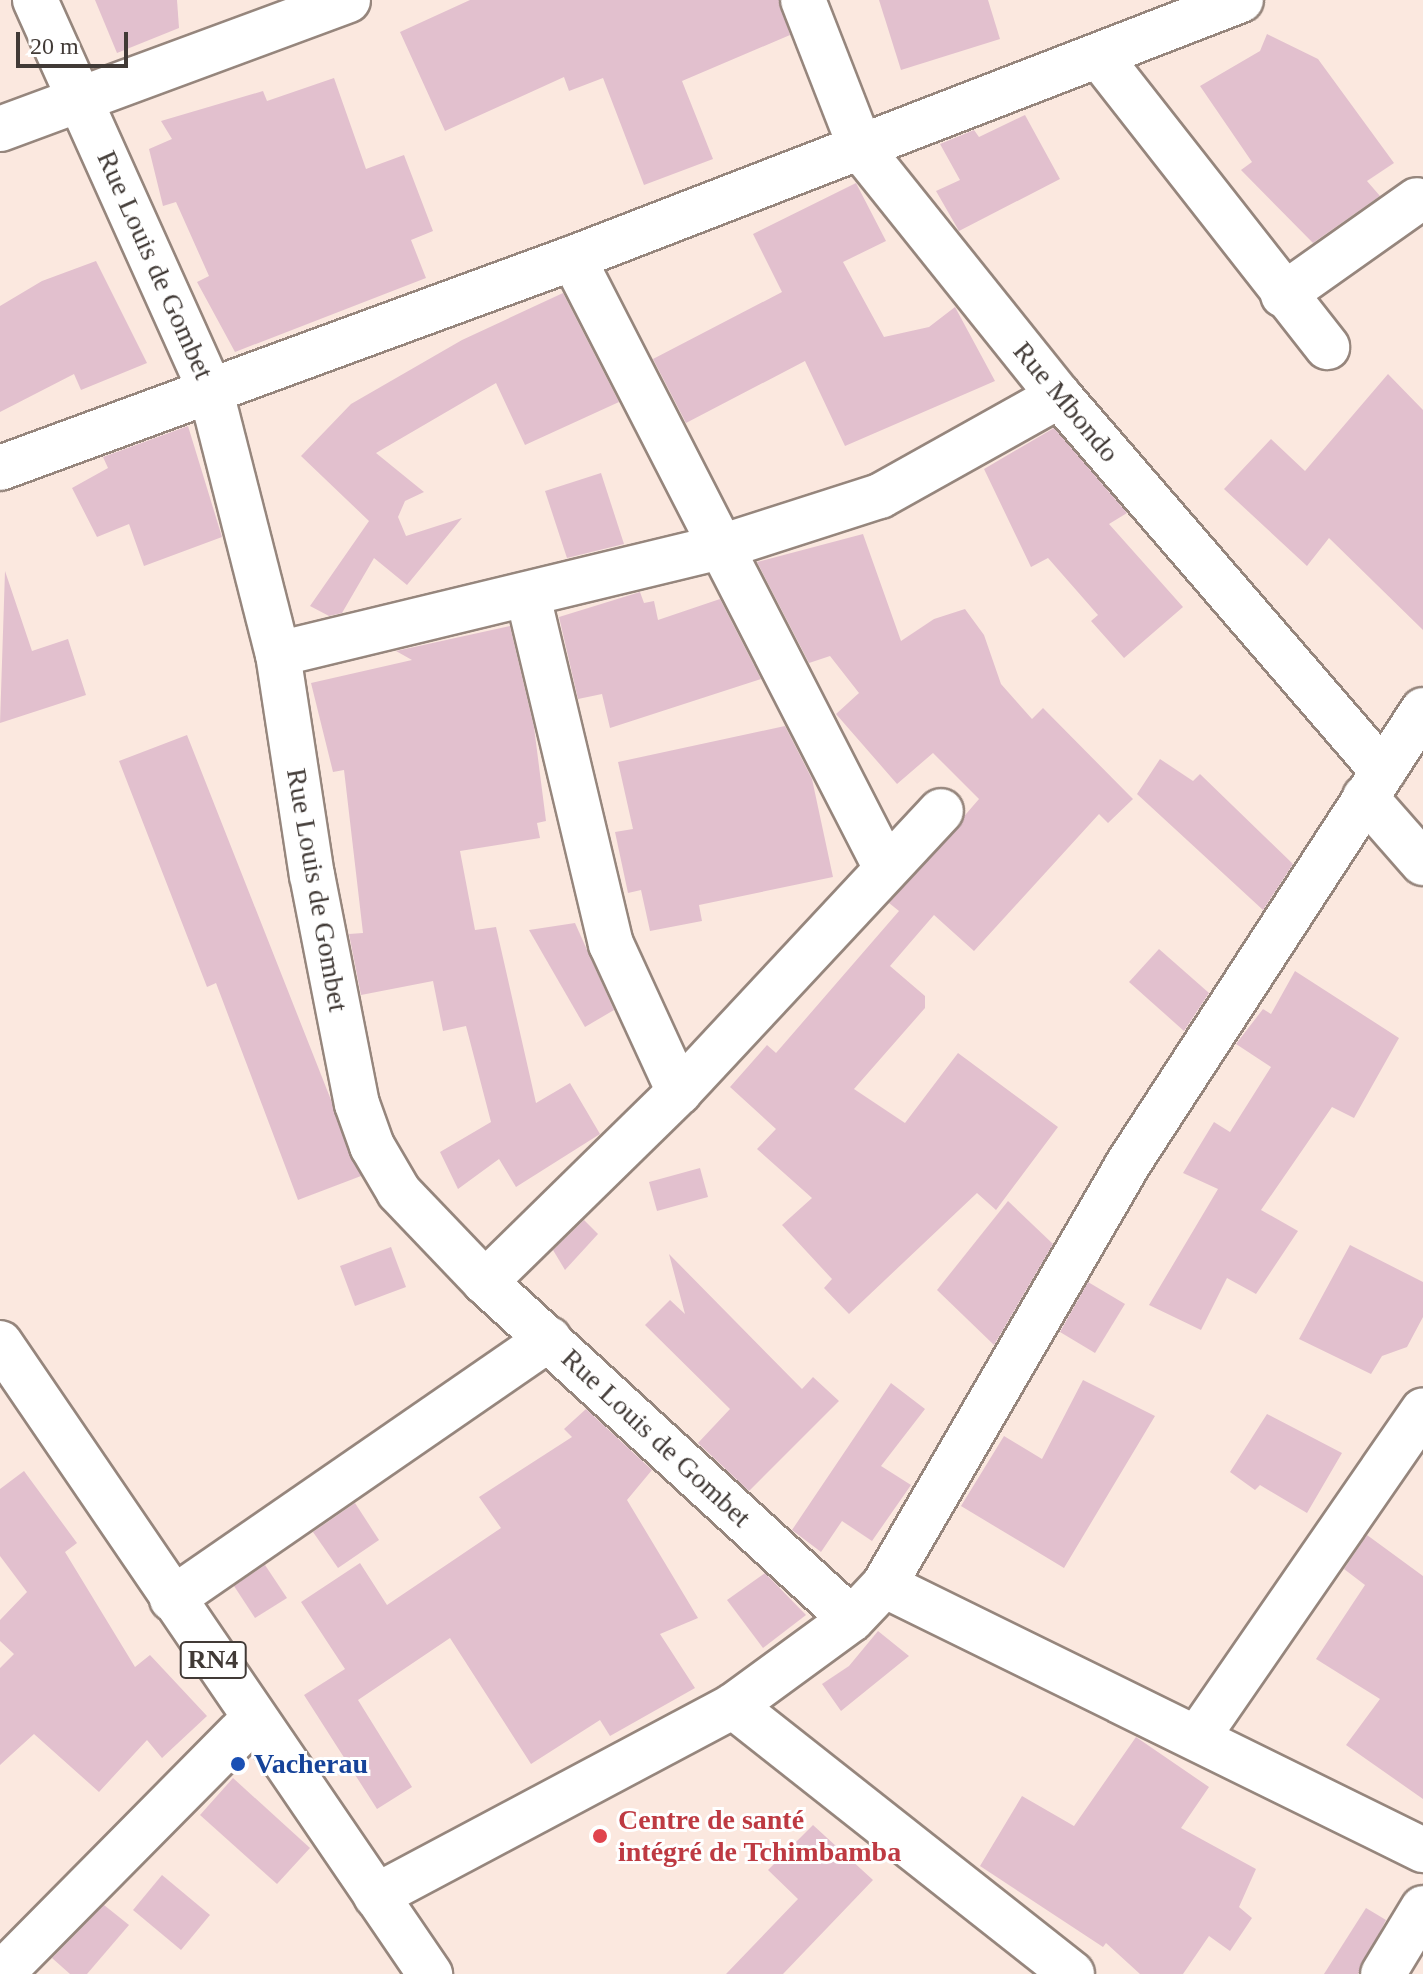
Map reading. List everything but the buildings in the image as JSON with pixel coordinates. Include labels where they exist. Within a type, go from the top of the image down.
[{"type":"main road","name":"Rue Louis de Gombet","points":[[35,0],[211,392],[278,654],[312,875],[357,1104],[399,1192],[485,1282],[852,1619]]},
{"type":"main road","points":[[0,129],[348,0]]},
{"type":"main road","name":"Rue Mbondo","points":[[803,0],[861,149],[1374,784],[1423,863]]},
{"type":"main road","points":[[0,468],[573,258],[1241,0]]},
{"type":"main road","points":[[1099,56],[1283,295],[1327,347]]},
{"type":"main road","points":[[1283,295],[1417,200]]},
{"type":"main road","points":[[573,258],[724,546],[886,868]]},
{"type":"main road","points":[[278,654],[528,596],[724,546],[880,496],[1059,396]]},
{"type":"main road","points":[[528,596],[611,944],[679,1092]]},
{"type":"main road","points":[[376,1896],[733,1706],[852,1619],[884,1585],[1118,1180],[1423,710]]},
{"type":"main road","points":[[485,1282],[679,1092],[941,811]]},
{"type":"main road","points":[[172,1599],[549,1339]]},
{"type":"main road","name":"RN4","points":[[0,1343],[253,1719],[430,1974]]},
{"type":"main road","points":[[1197,1738],[1423,1410]]},
{"type":"main road","points":[[884,1585],[1423,1850]]},
{"type":"main road","points":[[733,1706],[1072,1974]]},
{"type":"main road","points":[[1,1974],[253,1719]]},
{"type":"main road","points":[[1383,1974],[1423,1908]]},
{"type":"place","name":"Vacherau","points":[[238,1764]]},
{"type":"place","name":"Centre de santé intégré de Tchimbamba","points":[[600,1836]]}]
